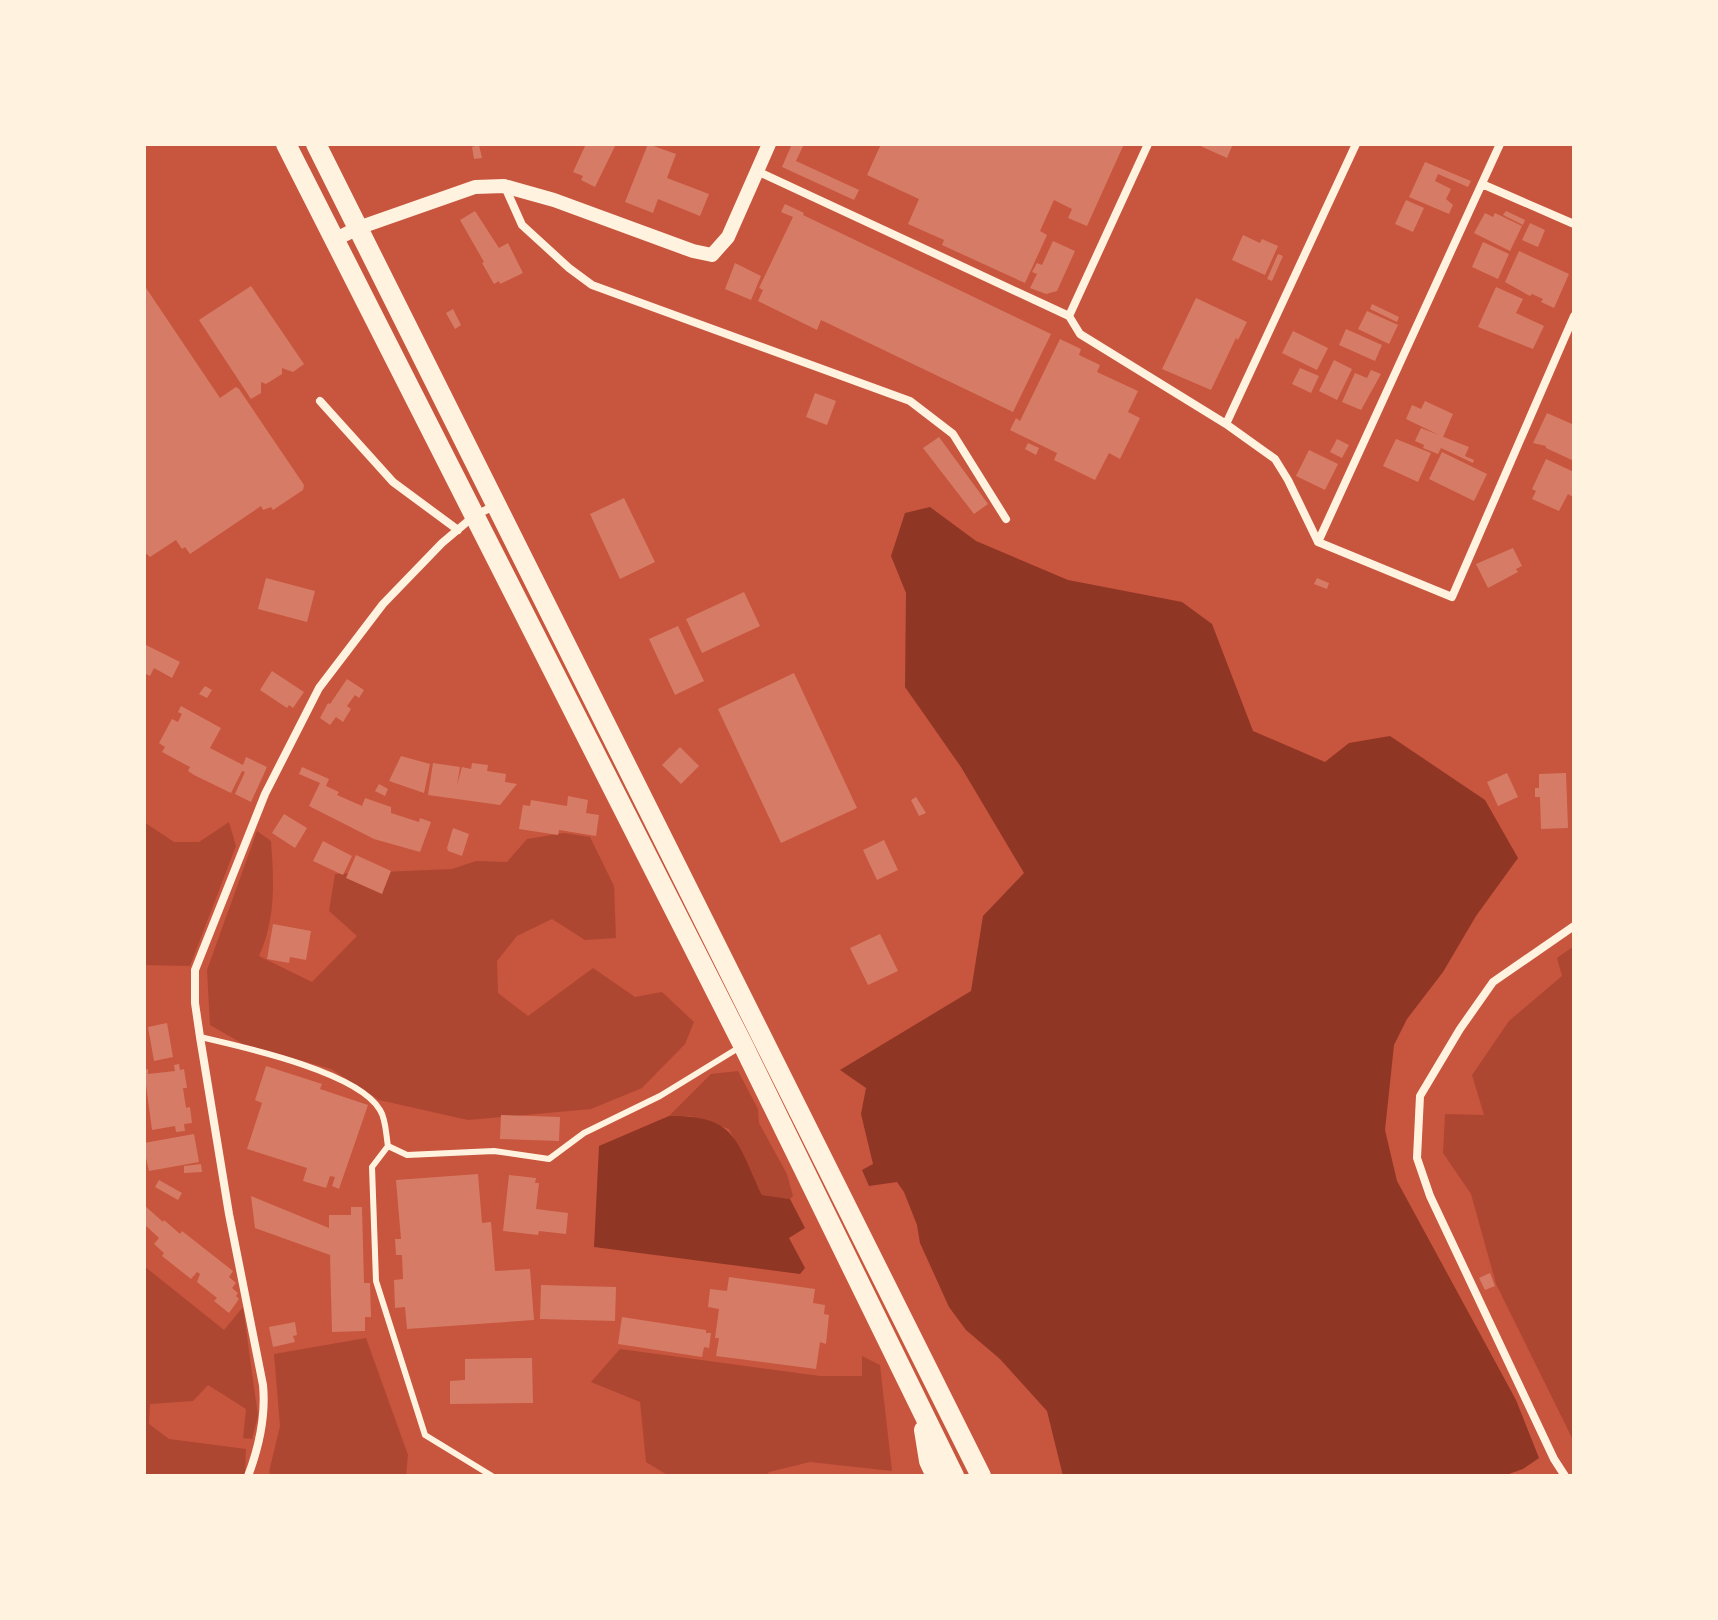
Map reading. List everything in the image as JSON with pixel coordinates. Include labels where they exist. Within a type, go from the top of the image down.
[{"type":"highway","points":[[286,144],[743,1045],[954,1476]]},
{"type":"highway","points":[[316,144],[981,1476]]},
{"type":"highway","points":[[921,1410],[929,1461],[936,1476]]},
{"type":"street","points":[[334,240],[358,228],[475,187],[504,186],[554,200],[693,251],[712,255],[728,237],[769,144]]},
{"type":"street","points":[[1069,316],[1148,144]]},
{"type":"street","points":[[1226,424],[1356,144]]},
{"type":"street","points":[[1318,542],[1500,144]]},
{"type":"street","points":[[757,171],[1069,316],[1080,334],[1226,424],[1275,459],[1318,542],[1452,597],[1574,316]]},
{"type":"street","points":[[1482,184],[1574,224]]},
{"type":"street","points":[[504,186],[522,225],[592,285],[910,401],[953,434],[1006,519]]},
{"type":"street","points":[[320,401],[393,482],[458,530]]},
{"type":"street","points":[[248,1476],[261,1432],[265,1402],[229,1214],[200,1037],[195,1003],[195,970],[272,780],[319,688],[383,604],[458,530],[474,516],[497,504]]},
{"type":"street","points":[[1565,1476],[1554,1459],[1430,1196],[1417,1158],[1420,1096],[1460,1029],[1493,982],[1574,926]]},
{"type":"lane","points":[[200,1037],[327,1072],[371,1100],[381,1111],[388,1146],[372,1167],[376,1281],[425,1435],[492,1476]]},
{"type":"lane","points":[[388,1146],[407,1155],[494,1151],[549,1159],[584,1133],[660,1096],[743,1045]]},
{"type":"shaded area","points":[[930,507],[976,541],[1068,580],[1182,602],[1212,624],[1253,731],[1325,762],[1349,743],[1390,736],[1485,800],[1518,858],[1476,916],[1443,972],[1407,1019],[1394,1045],[1385,1130],[1397,1181],[1516,1400],[1539,1458],[1523,1469],[1503,1476],[1063,1476],[1047,1411],[1000,1359],[966,1330],[949,1307],[920,1243],[917,1225],[904,1192],[897,1182],[869,1186],[862,1170],[873,1164],[861,1114],[866,1088],[840,1070],[971,991],[983,916],[1024,873],[961,767],[905,687],[906,593],[891,556],[905,513]]},
{"type":"shaded area","points":[[144,822],[174,842],[199,842],[229,822],[236,846],[190,966],[144,965]]},
{"type":"shaded area","points":[[257,831],[271,841],[273,870],[271,914],[259,956],[312,982],[357,936],[329,911],[335,874],[452,869],[476,861],[507,862],[527,839],[564,833],[590,837],[614,886],[616,938],[585,940],[552,919],[517,936],[497,961],[498,993],[528,1016],[593,968],[635,997],[662,992],[694,1022],[685,1044],[642,1088],[591,1109],[468,1120],[379,1100],[331,1069],[243,1044],[210,1025],[207,970]]},
{"type":"shaded area","points":[[1574,946],[1574,1442],[1496,1284],[1471,1194],[1443,1153],[1445,1114],[1484,1115],[1472,1075],[1509,1021],[1562,976],[1557,958]]},
{"type":"shaded area","points":[[738,1071],[758,1109],[759,1123],[787,1174],[793,1196],[790,1199],[762,1195],[729,1129],[690,1116],[669,1116],[711,1074]]},
{"type":"shaded area","points":[[669,1116],[709,1120],[721,1126],[739,1146],[762,1195],[790,1199],[805,1228],[789,1238],[805,1268],[800,1274],[594,1247],[599,1146]]},
{"type":"shaded area","points":[[144,1266],[224,1330],[243,1307],[258,1416],[252,1439],[243,1438],[246,1409],[208,1385],[193,1401],[150,1404],[149,1424],[169,1439],[246,1449],[245,1476],[144,1476]]},
{"type":"shaded area","points":[[366,1338],[408,1455],[406,1476],[271,1476],[269,1472],[280,1426],[274,1354]]},
{"type":"shaded area","points":[[620,1349],[820,1376],[862,1376],[862,1356],[880,1365],[892,1471],[810,1462],[769,1472],[766,1476],[669,1476],[646,1462],[640,1402],[591,1382]]},
{"type":"building","points":[[586,144],[616,144],[595,187],[573,172]]},
{"type":"building","points":[[648,144],[676,154],[667,178],[709,194],[700,216],[658,199],[653,213],[625,202]]},
{"type":"building","points":[[792,144],[804,144],[796,161],[859,190],[854,200],[782,167]]},
{"type":"building","points":[[881,144],[1124,144],[1087,226],[1068,218],[1072,209],[1054,200],[1040,231],[1047,235],[1025,283],[942,245],[944,240],[908,224],[919,199],[867,175]]},
{"type":"building","points":[[1196,144],[1233,144],[1227,158]]},
{"type":"building","points":[[479,145],[482,158],[474,159],[472,147]]},
{"type":"building","points":[[1425,162],[1471,181],[1468,187],[1438,174],[1435,181],[1451,189],[1446,199],[1453,205],[1449,214],[1409,197]]},
{"type":"building","points":[[1406,200],[1424,208],[1413,232],[1395,224]]},
{"type":"building","points":[[785,204],[1051,334],[1013,412],[821,320],[817,330],[758,301],[763,290],[759,288],[793,217],[781,212]]},
{"type":"building","points":[[475,211],[499,248],[508,243],[523,273],[494,284],[460,220]]},
{"type":"building","points":[[1506,211],[1525,220],[1523,225],[1503,215]]},
{"type":"building","points":[[1485,213],[1493,217],[1495,213],[1522,226],[1510,251],[1474,233]]},
{"type":"building","points":[[1530,223],[1545,230],[1538,247],[1522,240]]},
{"type":"building","points":[[1243,235],[1260,243],[1262,239],[1278,246],[1265,275],[1232,260]]},
{"type":"building","points":[[1053,241],[1075,251],[1057,291],[1046,294],[1030,288],[1037,274],[1032,272],[1037,263],[1042,265]]},
{"type":"building","points":[[1483,242],[1509,254],[1498,279],[1472,267]]},
{"type":"building","points":[[1519,251],[1569,274],[1554,308],[1541,302],[1543,299],[1530,296],[1505,282]]},
{"type":"building","points":[[1278,254],[1283,256],[1272,281],[1267,279]]},
{"type":"building","points":[[735,263],[761,276],[751,300],[725,289]]},
{"type":"building","points":[[144,285],[220,398],[236,387],[239,389],[304,485],[303,490],[273,510],[271,507],[263,510],[261,506],[190,554],[176,540],[150,557],[144,552]]},
{"type":"building","points":[[251,286],[304,364],[293,372],[282,368],[282,374],[266,384],[261,382],[261,393],[251,399],[199,320]]},
{"type":"building","points":[[1496,287],[1523,299],[1516,313],[1544,326],[1533,349],[1478,327]]},
{"type":"building","points":[[1196,298],[1247,322],[1211,390],[1162,369]]},
{"type":"building","points":[[1372,304],[1399,317],[1397,322],[1370,309]]},
{"type":"building","points":[[453,309],[461,325],[455,329],[446,313]]},
{"type":"building","points":[[1367,311],[1398,325],[1389,344],[1358,329]]},
{"type":"building","points":[[1346,329],[1382,345],[1375,361],[1339,345]]},
{"type":"building","points":[[1293,331],[1328,348],[1317,370],[1282,353]]},
{"type":"building","points":[[1060,339],[1081,349],[1079,355],[1100,365],[1097,372],[1138,391],[1128,412],[1140,418],[1120,459],[1109,453],[1095,480],[1054,460],[1057,453],[1010,430],[1016,418],[1020,421]]},
{"type":"building","points":[[1334,360],[1352,369],[1337,400],[1319,391]]},
{"type":"building","points":[[1300,368],[1319,376],[1311,393],[1292,384]]},
{"type":"building","points":[[1371,370],[1381,374],[1361,410],[1342,402],[1355,373],[1367,378]]},
{"type":"building","points":[[815,393],[836,401],[827,425],[806,417]]},
{"type":"building","points":[[1425,401],[1453,414],[1443,437],[1406,419],[1412,405],[1421,409]]},
{"type":"building","points":[[1547,413],[1572,424],[1574,461],[1546,446],[1533,443]]},
{"type":"building","points":[[1421,428],[1469,447],[1465,456],[1474,460],[1473,463],[1441,448],[1438,454],[1423,448],[1424,445],[1415,441]]},
{"type":"building","points":[[939,437],[988,504],[974,514],[923,448]]},
{"type":"building","points":[[1337,439],[1349,445],[1342,458],[1330,452]]},
{"type":"building","points":[[1396,439],[1431,453],[1418,482],[1383,466]]},
{"type":"building","points":[[1028,443],[1039,448],[1036,455],[1025,449]]},
{"type":"building","points":[[1309,450],[1338,464],[1325,490],[1296,476]]},
{"type":"building","points":[[1442,452],[1487,474],[1474,501],[1429,479]]},
{"type":"building","points":[[1546,459],[1574,472],[1573,497],[1568,494],[1559,511],[1532,499],[1536,491],[1532,489]]},
{"type":"building","points":[[624,498],[655,562],[620,579],[590,514]]},
{"type":"building","points":[[1513,548],[1522,566],[1516,569],[1518,572],[1488,588],[1476,564]]},
{"type":"building","points":[[266,578],[315,591],[307,622],[258,609]]},
{"type":"building","points":[[1317,578],[1329,583],[1327,589],[1314,584]]},
{"type":"building","points":[[744,592],[760,626],[702,653],[686,619]]},
{"type":"building","points":[[678,626],[704,681],[675,695],[649,639]]},
{"type":"building","points":[[144,644],[180,662],[172,678],[154,668],[150,676],[144,673]]},
{"type":"building","points":[[272,671],[304,692],[293,708],[289,705],[287,708],[260,690]]},
{"type":"building","points":[[794,673],[857,808],[781,843],[718,709]]},
{"type":"building","points":[[347,679],[364,690],[359,698],[355,695],[347,706],[351,709],[343,722],[336,717],[330,725],[320,718]]},
{"type":"building","points":[[205,686],[212,690],[207,698],[199,694]]},
{"type":"building","points":[[181,706],[221,728],[210,748],[243,765],[246,757],[267,767],[251,802],[235,794],[245,772],[242,771],[231,793],[194,775],[188,771],[190,767],[162,752],[165,747],[159,743],[172,719],[178,722],[182,714],[178,712]]},
{"type":"building","points":[[680,747],[699,766],[681,784],[662,765]]},
{"type":"building","points":[[401,756],[430,764],[424,793],[389,781]]},
{"type":"building","points":[[433,763],[460,767],[457,785],[462,767],[471,769],[472,763],[488,765],[487,771],[506,774],[505,782],[517,784],[500,805],[428,795]]},
{"type":"building","points":[[302,767],[329,779],[326,786],[339,792],[337,795],[362,806],[365,798],[391,807],[391,813],[419,822],[420,818],[431,822],[420,852],[374,839],[309,806],[320,783],[299,774]]},
{"type":"building","points":[[1507,773],[1518,797],[1498,806],[1487,782]]},
{"type":"building","points":[[1566,773],[1568,828],[1541,829],[1540,797],[1535,797],[1539,774]]},
{"type":"building","points":[[379,784],[388,789],[385,796],[375,791]]},
{"type":"building","points":[[568,796],[588,800],[586,813],[599,815],[596,836],[559,830],[558,835],[519,829],[523,805],[530,806],[531,800],[567,806]]},
{"type":"building","points":[[916,797],[926,813],[919,816],[911,800]]},
{"type":"building","points":[[284,814],[307,828],[295,848],[272,833]]},
{"type":"building","points":[[453,828],[469,834],[462,856],[447,848]]},
{"type":"building","points":[[884,840],[898,870],[877,880],[863,850]]},
{"type":"building","points":[[323,841],[352,856],[343,875],[313,861]]},
{"type":"building","points":[[356,855],[391,871],[382,894],[346,878]]},
{"type":"building","points":[[273,924],[311,931],[306,960],[290,957],[289,963],[267,959]]},
{"type":"building","points":[[880,934],[898,971],[868,985],[850,948]]},
{"type":"building","points":[[167,1023],[173,1057],[154,1061],[148,1027]]},
{"type":"building","points":[[179,1064],[180,1070],[184,1069],[187,1088],[183,1088],[192,1123],[184,1124],[185,1131],[176,1132],[175,1126],[152,1130],[144,1070],[148,1069],[148,1074],[175,1071],[174,1065]]},
{"type":"building","points":[[266,1066],[322,1084],[320,1089],[368,1105],[339,1189],[332,1186],[335,1177],[330,1176],[326,1188],[303,1181],[307,1168],[247,1149],[262,1103],[255,1100]]},
{"type":"building","points":[[501,1115],[560,1117],[559,1141],[500,1139]]},
{"type":"building","points":[[194,1134],[199,1162],[149,1171],[144,1158],[144,1143]]},
{"type":"building","points":[[201,1164],[202,1172],[184,1173],[184,1166]]},
{"type":"building","points":[[478,1174],[482,1223],[491,1222],[495,1271],[530,1269],[534,1320],[407,1329],[405,1307],[395,1308],[394,1280],[403,1279],[402,1255],[396,1255],[395,1239],[401,1239],[396,1180]]},
{"type":"building","points":[[509,1175],[536,1178],[535,1183],[539,1183],[536,1209],[568,1213],[566,1234],[503,1231]]},
{"type":"building","points":[[159,1180],[182,1193],[178,1200],[155,1187]]},
{"type":"building","points":[[251,1196],[329,1228],[329,1215],[351,1215],[351,1207],[362,1207],[364,1283],[370,1283],[371,1317],[365,1317],[365,1331],[332,1332],[330,1255],[255,1228]]},
{"type":"building","points":[[144,1205],[233,1271],[229,1277],[236,1283],[232,1288],[239,1299],[229,1313],[214,1301],[217,1298],[197,1282],[200,1274],[197,1272],[191,1279],[162,1256],[164,1253],[154,1244],[159,1238],[144,1224]]},
{"type":"building","points":[[1490,1273],[1495,1286],[1485,1290],[1479,1278]]},
{"type":"building","points":[[729,1277],[815,1289],[813,1303],[825,1305],[824,1314],[829,1315],[826,1344],[820,1342],[816,1369],[716,1356],[719,1309],[708,1307],[710,1289],[727,1291]]},
{"type":"building","points":[[541,1285],[616,1287],[615,1321],[540,1319]]},
{"type":"building","points":[[622,1317],[706,1330],[706,1333],[711,1333],[709,1348],[704,1347],[702,1357],[618,1344]]},
{"type":"building","points":[[295,1322],[295,1342],[273,1347],[269,1327]]},
{"type":"building","points":[[532,1358],[533,1403],[450,1404],[450,1381],[465,1380],[465,1359]]}]
